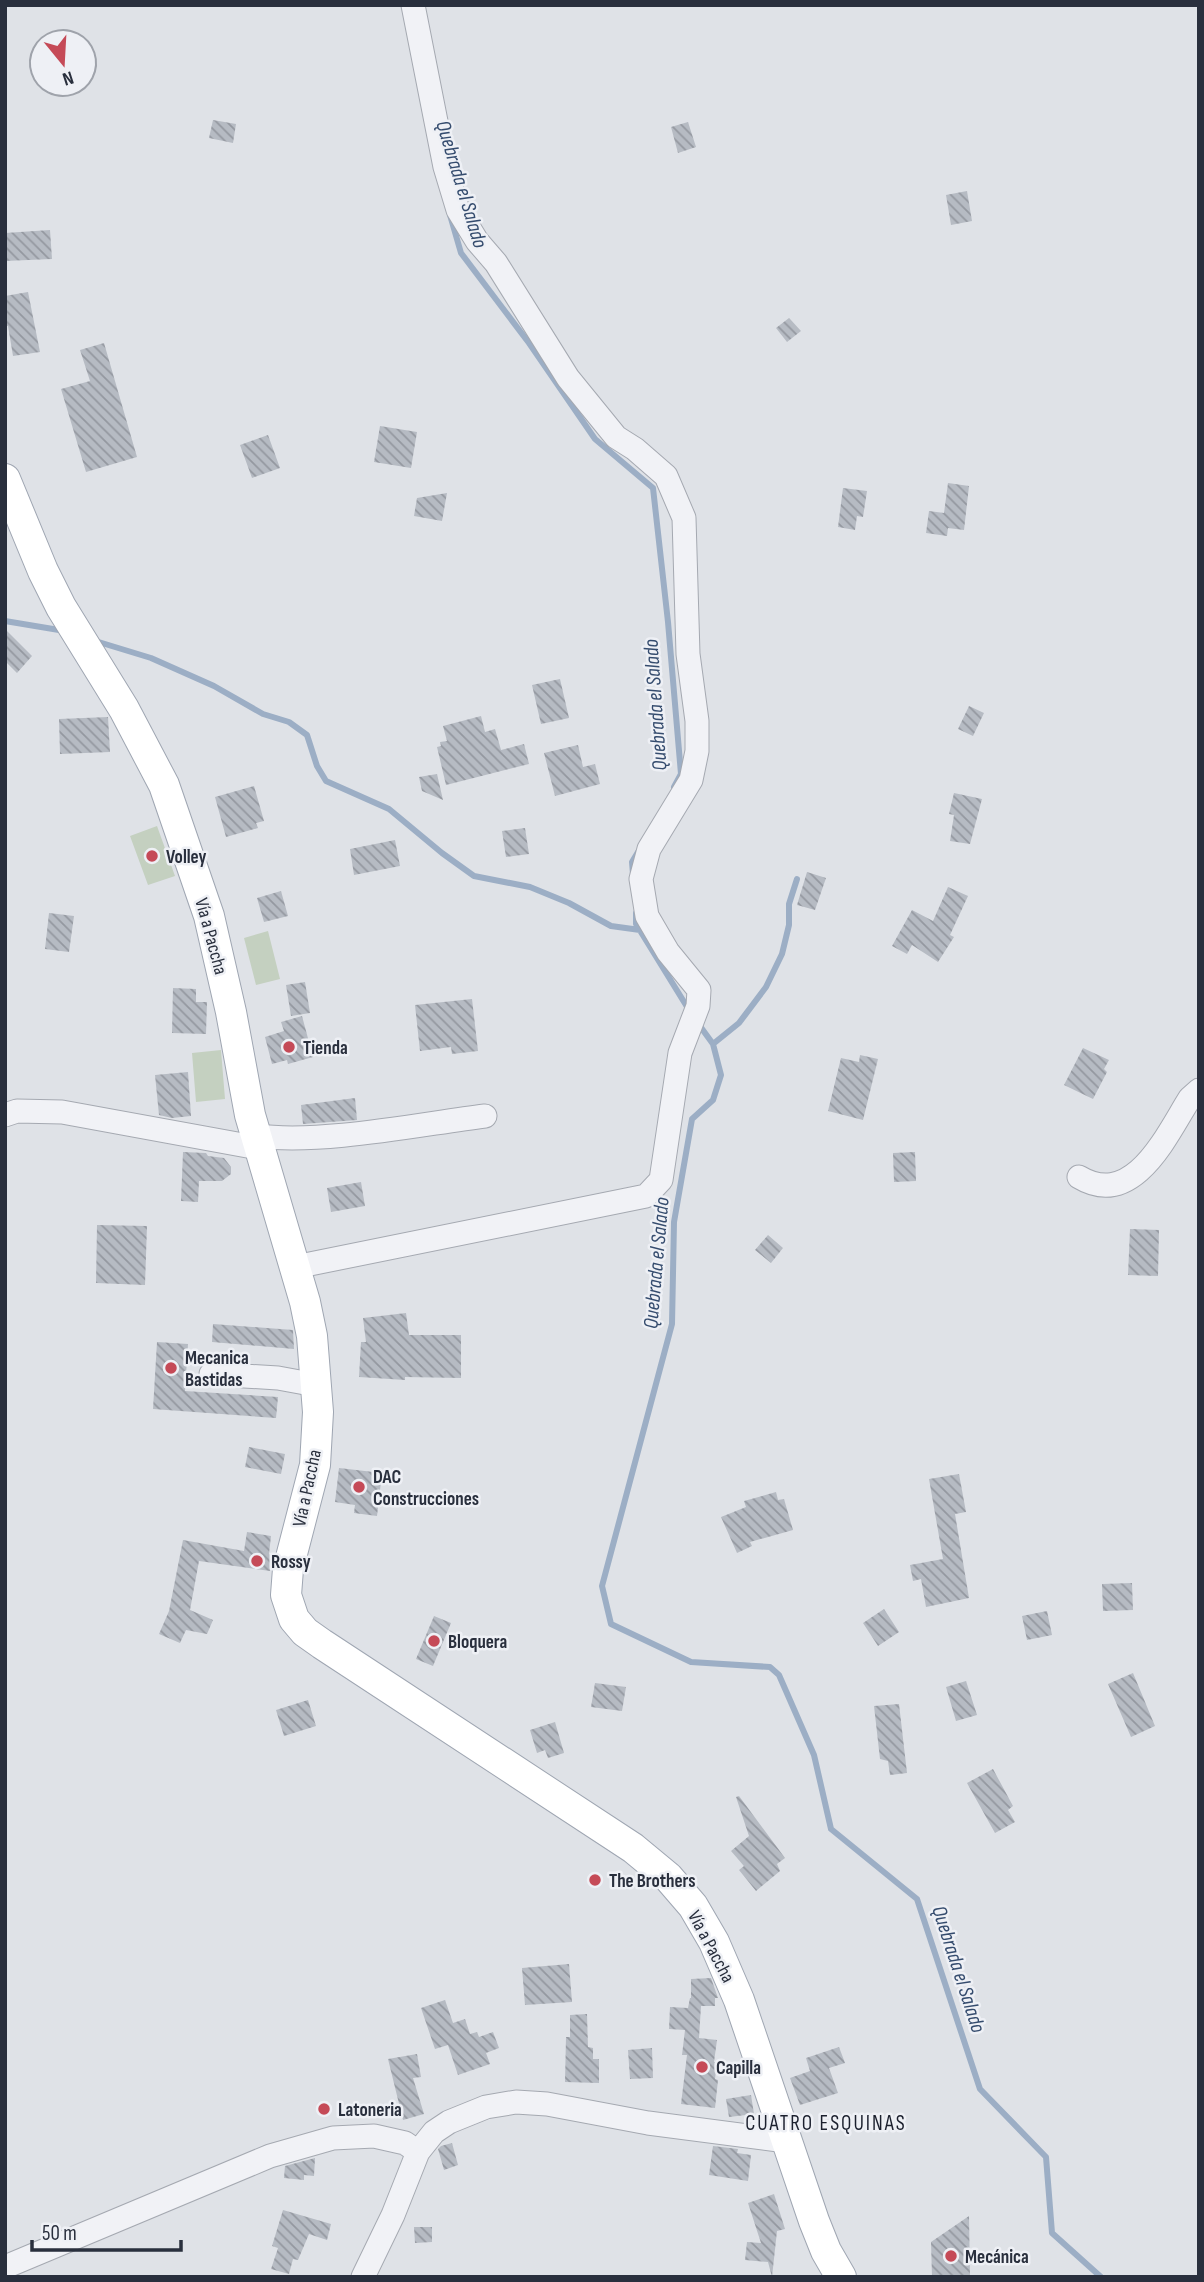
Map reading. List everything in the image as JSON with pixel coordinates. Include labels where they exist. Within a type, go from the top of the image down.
[{"type":"main road","name":"Vía a Paccha","points":[[5,479],[43,571],[82,642],[124,709],[164,785],[209,916],[257,1142],[295,1267],[312,1336],[317,1385],[315,1465],[288,1569],[286,1595],[294,1619],[322,1644],[633,1848],[668,1877],[693,1906],[729,1973],[826,2251],[841,2277]]},
{"type":"street","points":[[295,1267],[646,1196],[661,1180],[680,1053],[698,1006],[699,990],[668,952],[647,916],[641,879],[649,849],[691,780],[698,751],[688,654],[684,518],[666,476],[635,449],[616,437],[568,378],[496,263],[477,241],[458,210],[445,167],[413,5]]},
{"type":"street","points":[[1079,1177],[1110,1185],[1131,1179],[1144,1168],[1190,1098],[1199,1090]]},
{"type":"street","points":[[5,1115],[18,1111],[62,1112],[257,1142],[347,1134],[485,1115]]},
{"type":"street","points":[[211,1374],[278,1378],[317,1385]]},
{"type":"street","points":[[363,2277],[393,2215],[418,2152],[434,2132],[486,2107],[516,2102],[547,2104],[648,2123],[786,2141]]},
{"type":"street","points":[[5,2267],[270,2156],[320,2141],[374,2136],[405,2143],[418,2152]]},
{"type":"green space","name":"Volley","points":[[157,826],[175,876],[148,885],[130,836]]},
{"type":"green space","points":[[268,931],[280,979],[256,985],[244,938]]},
{"type":"green space","points":[[221,1050],[225,1099],[196,1102],[192,1053]]},
{"type":"building","points":[[213,120],[236,124],[233,143],[209,138]]},
{"type":"building","points":[[688,122],[696,147],[678,153],[671,127]]},
{"type":"building","points":[[967,191],[972,221],[951,225],[946,195]]},
{"type":"building","points":[[50,230],[52,259],[5,261],[5,233]]},
{"type":"building","points":[[28,292],[40,352],[13,356],[8,326],[5,326],[5,296]]},
{"type":"building","points":[[789,318],[801,331],[787,342],[776,328]]},
{"type":"building","points":[[104,343],[137,457],[86,472],[61,389],[90,381],[80,350]]},
{"type":"building","points":[[380,426],[417,432],[411,468],[374,462]]},
{"type":"building","points":[[268,435],[280,468],[252,478],[240,445]]},
{"type":"building","points":[[948,483],[969,486],[964,530],[948,528],[947,536],[926,533],[929,511],[944,513]]},
{"type":"building","points":[[843,488],[867,491],[863,517],[857,516],[855,530],[838,527]]},
{"type":"building","points":[[447,493],[442,521],[414,516],[417,498]]},
{"type":"building","points":[[5,629],[32,656],[17,673],[5,661]]},
{"type":"building","points":[[560,679],[569,718],[541,724],[532,685]]},
{"type":"building","points":[[969,706],[984,713],[973,736],[958,729]]},
{"type":"building","points":[[481,716],[485,732],[495,729],[501,750],[524,744],[529,764],[446,785],[437,747],[441,746],[440,742],[447,741],[443,726]]},
{"type":"building","points":[[108,717],[110,752],[60,754],[59,719]]},
{"type":"building","points":[[578,745],[583,767],[595,764],[600,784],[555,796],[544,753]]},
{"type":"building","points":[[437,774],[443,800],[422,791],[419,777]]},
{"type":"building","points":[[254,786],[264,821],[256,823],[258,828],[226,837],[215,797]]},
{"type":"building","points":[[954,793],[982,799],[970,844],[950,841],[954,815],[949,814]]},
{"type":"building","points":[[525,828],[529,854],[506,857],[502,831]]},
{"type":"building","points":[[395,840],[400,866],[354,875],[350,849]]},
{"type":"building","points":[[807,872],[826,878],[815,910],[797,905]]},
{"type":"building","points":[[948,887],[968,896],[950,935],[954,937],[938,962],[912,945],[907,954],[892,946],[912,910],[933,921]]},
{"type":"building","points":[[281,891],[288,916],[264,922],[257,898]]},
{"type":"building","points":[[49,913],[74,916],[69,952],[45,949]]},
{"type":"building","points":[[305,982],[310,1013],[291,1016],[286,985]]},
{"type":"building","points":[[173,988],[196,989],[196,1002],[207,1002],[206,1034],[172,1033]]},
{"type":"building","points":[[472,999],[478,1051],[452,1054],[451,1047],[420,1051],[415,1005]]},
{"type":"building","name":"Tienda","points":[[302,1016],[313,1057],[288,1064],[287,1060],[272,1064],[265,1037],[284,1031],[281,1022]]},
{"type":"building","points":[[1083,1048],[1109,1060],[1104,1069],[1107,1072],[1093,1099],[1064,1085]]},
{"type":"building","points":[[860,1055],[878,1059],[863,1120],[828,1111],[841,1058],[859,1062]]},
{"type":"building","points":[[188,1072],[191,1116],[172,1118],[159,1115],[155,1075]]},
{"type":"building","name":"Tienda","points":[[355,1098],[357,1120],[303,1124],[301,1105]]},
{"type":"building","points":[[183,1152],[206,1153],[208,1156],[224,1158],[231,1167],[231,1174],[222,1181],[199,1181],[198,1202],[181,1201]]},
{"type":"building","points":[[915,1152],[916,1181],[894,1182],[893,1153]]},
{"type":"building","points":[[361,1182],[365,1206],[331,1212],[327,1188]]},
{"type":"building","points":[[97,1225],[147,1226],[145,1285],[96,1283]]},
{"type":"building","points":[[1130,1229],[1159,1230],[1158,1276],[1128,1275]]},
{"type":"building","points":[[768,1235],[783,1248],[771,1263],[755,1250]]},
{"type":"building","points":[[406,1313],[409,1335],[461,1335],[461,1378],[405,1377],[405,1380],[359,1377],[361,1342],[366,1342],[363,1318]]},
{"type":"building","points":[[213,1324],[293,1330],[294,1349],[212,1342]]},
{"type":"building","name":"Mecanica Bastidas","points":[[157,1342],[188,1344],[185,1391],[278,1397],[276,1418],[153,1409]]},
{"type":"building","points":[[249,1447],[285,1454],[281,1474],[245,1467]]},
{"type":"building","name":"DAC Construcciones","points":[[339,1468],[382,1473],[377,1516],[354,1513],[355,1505],[335,1502]]},
{"type":"building","points":[[959,1474],[966,1512],[955,1514],[969,1598],[926,1607],[921,1579],[913,1581],[910,1565],[943,1559],[929,1479]]},
{"type":"building","points":[[776,1492],[778,1500],[784,1499],[793,1530],[750,1542],[752,1546],[737,1553],[721,1517],[746,1507],[744,1501]]},
{"type":"building","points":[[247,1532],[271,1536],[269,1554],[273,1557],[270,1571],[199,1561],[190,1610],[213,1620],[207,1634],[186,1630],[180,1643],[159,1634],[169,1611],[183,1540],[244,1551]]},
{"type":"building","points":[[1132,1583],[1133,1610],[1103,1611],[1102,1584]]},
{"type":"building","points":[[884,1609],[899,1632],[878,1646],[863,1623]]},
{"type":"building","points":[[1047,1611],[1052,1635],[1027,1640],[1022,1616]]},
{"type":"building","name":"Bloquera","points":[[434,1616],[451,1623],[433,1666],[416,1659]]},
{"type":"building","points":[[1133,1673],[1155,1726],[1131,1737],[1108,1684]]},
{"type":"building","points":[[966,1681],[977,1715],[956,1721],[946,1687]]},
{"type":"building","points":[[595,1683],[626,1687],[622,1711],[591,1707]]},
{"type":"building","points":[[308,1700],[316,1726],[284,1736],[276,1710]]},
{"type":"building","points":[[899,1704],[907,1773],[890,1775],[888,1761],[880,1759],[874,1706]]},
{"type":"building","points":[[555,1722],[564,1753],[548,1758],[545,1750],[537,1753],[530,1730]]},
{"type":"building","points":[[993,1769],[1013,1806],[1008,1810],[1015,1822],[995,1833],[967,1783]]},
{"type":"building","points":[[739,1796],[785,1858],[777,1864],[780,1871],[756,1891],[739,1870],[744,1866],[731,1851],[749,1836],[736,1797]]},
{"type":"building","points":[[569,1964],[572,2002],[525,2005],[522,1968]]},
{"type":"building","points":[[711,1978],[718,1998],[715,1998],[715,2006],[701,2006],[699,2038],[717,2040],[714,2062],[717,2062],[715,2079],[718,2080],[715,2108],[681,2104],[687,2055],[682,2055],[685,2030],[669,2029],[670,2007],[688,2008],[691,1979]]},
{"type":"building","points":[[445,2000],[453,2023],[465,2019],[470,2034],[477,2032],[479,2037],[493,2032],[499,2048],[486,2053],[490,2064],[458,2075],[448,2045],[435,2049],[421,2008]]},
{"type":"building","points":[[587,2014],[588,2047],[593,2048],[593,2059],[599,2059],[599,2083],[565,2082],[566,2037],[570,2037],[570,2015]]},
{"type":"building","points":[[839,2047],[845,2063],[829,2068],[838,2093],[800,2105],[790,2078],[810,2071],[806,2058]]},
{"type":"building","points":[[652,2048],[653,2078],[630,2079],[628,2050]]},
{"type":"building","points":[[417,2054],[421,2077],[413,2078],[424,2114],[403,2120],[388,2059]]},
{"type":"building","points":[[751,2095],[754,2114],[729,2117],[726,2099]]},
{"type":"building","points":[[452,2143],[458,2165],[444,2170],[438,2149]]},
{"type":"building","points":[[713,2146],[738,2149],[737,2153],[751,2155],[748,2181],[709,2175]]},
{"type":"building","points":[[315,2158],[314,2176],[304,2175],[304,2180],[284,2178],[285,2166]]},
{"type":"building","points":[[774,2194],[785,2229],[777,2231],[772,2277],[768,2262],[745,2260],[747,2242],[761,2243],[748,2203]]},
{"type":"building","points":[[283,2210],[331,2224],[327,2240],[309,2234],[298,2260],[293,2259],[289,2274],[271,2269],[278,2248],[272,2246]]},
{"type":"building","name":"Mecánica","points":[[969,2216],[970,2277],[932,2277],[931,2242]]},
{"type":"building","points":[[414,2227],[432,2227],[432,2242],[415,2243]]},
{"type":"waterway","name":"Quebrada el Salado","points":[[450,215],[461,253],[529,343],[595,439],[653,488],[681,774],[674,787]]},
{"type":"waterway","points":[[5,621],[65,631]]},
{"type":"waterway","points":[[92,640],[151,658],[214,686],[263,714],[289,722],[307,735],[317,766],[326,781],[389,809],[474,876],[530,887],[569,903],[611,926],[640,930]]},
{"type":"waterway","name":"Quebrada el Salado","points":[[633,874],[632,862],[638,852]]},
{"type":"waterway","points":[[713,1044],[739,1023],[766,987],[782,954],[789,925],[789,904],[797,879]]},
{"type":"waterway","name":"Quebrada el Salado","points":[[636,913],[636,924],[689,1010]]},
{"type":"waterway","name":"Quebrada el Salado","points":[[697,1022],[713,1044],[721,1075],[713,1100],[692,1119],[674,1222],[672,1324],[602,1586],[611,1624],[691,1662],[770,1667],[779,1675],[814,1755],[831,1829],[917,1899],[980,2089],[1046,2157],[1052,2233],[1101,2277]]},
{"type":"place","name":"Volley","points":[[152,856]]},
{"type":"place","name":"Tienda","points":[[289,1047]]},
{"type":"place","name":"Mecanica Bastidas","points":[[171,1368]]},
{"type":"place","name":"DAC Construcciones","points":[[359,1487]]},
{"type":"place","name":"Rossy","points":[[257,1561]]},
{"type":"place","name":"Bloquera","points":[[434,1641]]},
{"type":"place","name":"The Brothers","points":[[595,1880]]},
{"type":"place","name":"Capilla","points":[[702,2067]]},
{"type":"place","name":"Latoneria","points":[[324,2109]]},
{"type":"place","name":"Mecánica","points":[[951,2256]]},
{"type":"district","name":"CUATRO ESQUINAS","points":[[826,2123]]}]
